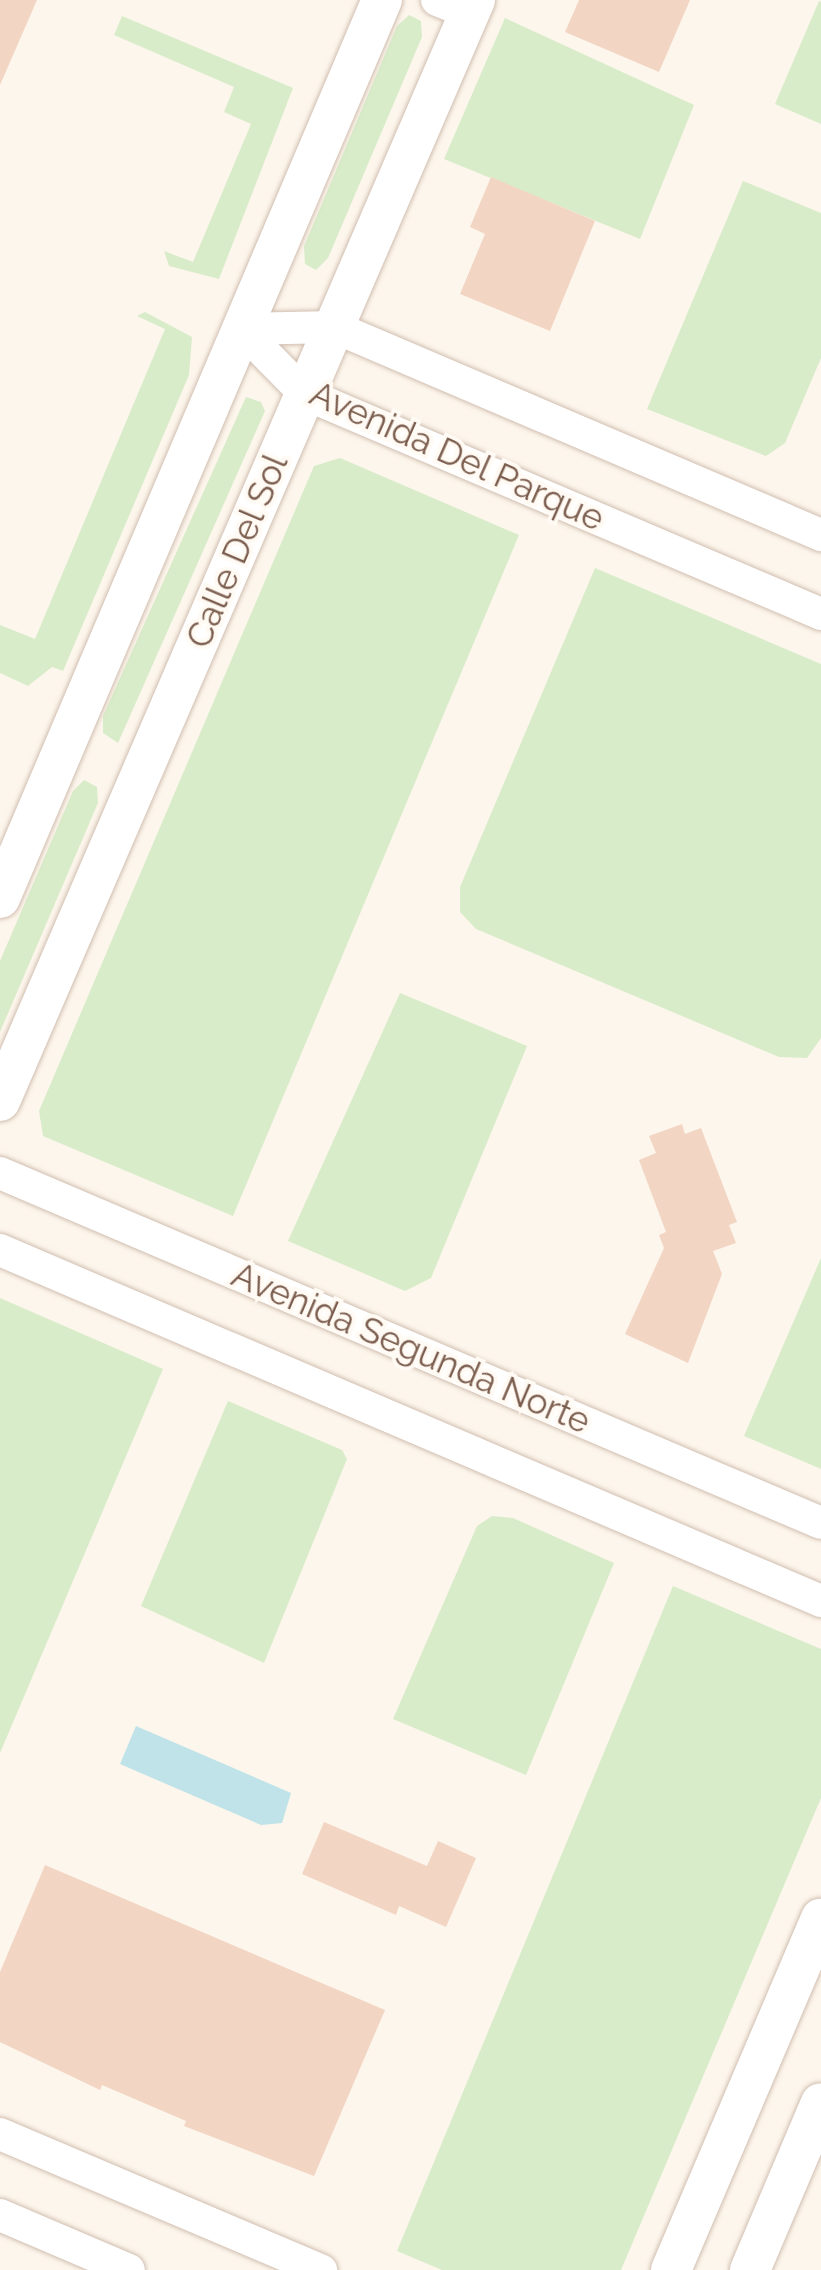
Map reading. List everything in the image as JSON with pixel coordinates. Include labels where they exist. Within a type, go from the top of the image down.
[{"type":"street","points":[[0,898],[382,0]]},
{"type":"street","name":"Calle Del Sol","points":[[0,1102],[334,327],[460,4]]},
{"type":"street","name":"Avenida Del Parque","points":[[241,329],[334,327],[821,535]]},
{"type":"street","name":"Avenida Del Parque","points":[[241,329],[305,394],[821,614]]},
{"type":"street","name":"Avenida Segunda Norte","points":[[0,1173],[821,1524]]},
{"type":"street","name":"Avenida Segunda Norte","points":[[0,1250],[821,1600]]},
{"type":"street","points":[[671,2270],[821,1920]]},
{"type":"street","points":[[750,2270],[821,2103]]},
{"type":"street","points":[[0,2134],[322,2270]]},
{"type":"street","points":[[0,2214],[129,2270]]},
{"type":"green space","points":[[821,2],[821,124],[775,104]]},
{"type":"green space","points":[[409,15],[421,21],[422,37],[328,258],[316,270],[305,264],[304,246],[397,26]]},
{"type":"green space","points":[[122,16],[293,88],[219,279],[169,266],[164,251],[193,262],[251,124],[224,112],[234,87],[114,35]]},
{"type":"green space","points":[[505,18],[694,105],[640,239],[444,159]]},
{"type":"green space","points":[[743,181],[821,213],[821,358],[785,443],[766,456],[647,409]]},
{"type":"green space","points":[[145,312],[192,337],[189,375],[63,671],[52,667],[28,686],[0,673],[0,625],[35,639],[165,329],[137,316]]},
{"type":"green space","points":[[246,397],[261,402],[265,411],[118,743],[103,733],[103,716]]},
{"type":"green space","points":[[340,458],[519,535],[233,1216],[43,1136],[39,1111],[314,466]]},
{"type":"green space","points":[[595,568],[821,664],[821,1038],[807,1058],[779,1057],[476,929],[460,912],[460,887]]},
{"type":"green space","points":[[84,780],[97,787],[98,803],[0,1032],[0,961],[73,791]]},
{"type":"green space","points":[[400,993],[527,1046],[431,1278],[405,1291],[288,1241]]},
{"type":"green space","points":[[821,1258],[821,1469],[744,1436]]},
{"type":"green space","points":[[0,1298],[163,1369],[0,1753]]},
{"type":"green space","points":[[228,1401],[342,1450],[347,1459],[264,1663],[141,1606]]},
{"type":"green space","points":[[492,1516],[513,1518],[614,1563],[526,1775],[393,1719],[477,1526]]},
{"type":"green space","points":[[673,1586],[821,1649],[821,1798],[621,2270],[442,2270],[397,2251]]},
{"type":"water","points":[[136,1726],[291,1793],[282,1823],[261,1825],[120,1764]]},
{"type":"building","points":[[0,0],[37,0],[0,85]]},
{"type":"building","points":[[579,0],[690,0],[659,72],[565,32]]},
{"type":"building","points":[[491,177],[595,221],[550,331],[460,294],[485,234],[470,227]]},
{"type":"building","points":[[682,1124],[685,1134],[701,1128],[737,1222],[729,1225],[736,1243],[713,1251],[722,1274],[688,1363],[625,1334],[664,1248],[659,1235],[666,1232],[639,1160],[656,1153],[649,1136]]},
{"type":"building","points":[[324,1822],[427,1866],[438,1841],[476,1858],[446,1927],[399,1906],[396,1915],[302,1874]]},
{"type":"building","points":[[45,1865],[385,2010],[314,2176],[184,2126],[186,2121],[102,2085],[100,2090],[0,2042],[0,1972]]}]
